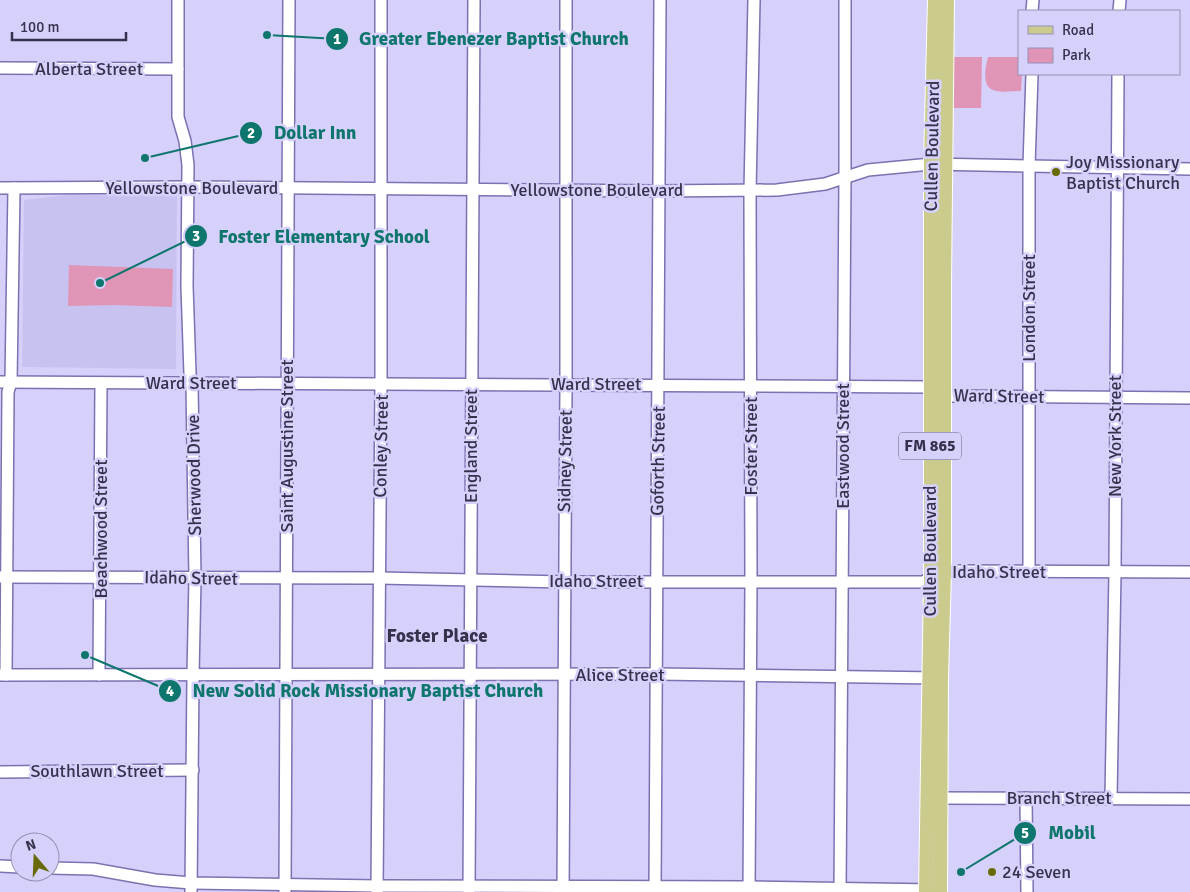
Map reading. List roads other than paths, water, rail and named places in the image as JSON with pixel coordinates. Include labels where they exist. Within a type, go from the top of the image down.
[{"type":"main road","name":"Cullen Boulevard","points":[[933,891],[935,678],[931,579],[944,394],[931,164],[935,0]]},
{"type":"main road","name":"Cullen Boulevard","points":[[935,678],[944,571],[930,387],[945,163],[947,0]]},
{"type":"street","name":"Sherwood Drive","points":[[178,0],[178,117],[186,152],[187,286],[192,384],[195,579],[191,888]]},
{"type":"street","name":"Saint Augustine Street","points":[[285,889],[289,0]]},
{"type":"street","name":"Conley Street","points":[[377,889],[381,384],[381,0]]},
{"type":"street","name":"England Street","points":[[469,889],[474,0]]},
{"type":"street","name":"Sidney Street","points":[[563,889],[566,0]]},
{"type":"street","name":"Goforth Street","points":[[655,889],[660,0]]},
{"type":"street","name":"Foster Street","points":[[749,890],[751,582],[750,191],[754,0]]},
{"type":"street","name":"Eastwood Street","points":[[840,891],[845,0]]},
{"type":"street","name":"Alberta Street","points":[[0,68],[178,69]]},
{"type":"street","name":"London Street","points":[[1029,572],[1029,166],[1032,75]]},
{"type":"street","name":"New York Street","points":[[1111,798],[1115,572],[1118,75]]},
{"type":"street","name":"Yellowstone Boulevard","points":[[0,188],[187,187],[750,191],[804,188],[876,169],[945,163],[1190,168]]},
{"type":"street","points":[[3,675],[8,392],[6,382],[14,188]]},
{"type":"street","name":"Ward Street","points":[[6,382],[471,386],[659,384],[930,387],[952,396],[1190,398]]},
{"type":"street","name":"Beachwood Street","points":[[99,675],[101,383]]},
{"type":"street","name":"Idaho Street","points":[[4,577],[379,578],[564,582],[923,582],[944,571],[1190,572]]},
{"type":"street","name":"Alice Street","points":[[3,675],[656,674],[935,678]]},
{"type":"street","name":"Southlawn Street","points":[[0,772],[193,770]]},
{"type":"street","name":"Branch Street","points":[[934,798],[1190,799]]},
{"type":"street","points":[[1026,798],[1027,892]]},
{"type":"street","points":[[60,868],[93,869],[191,888],[933,891]]},
{"type":"place","name":"Greater Ebenezer Baptist Church","points":[[267,35]]},
{"type":"place","name":"Dollar Inn","points":[[145,158]]},
{"type":"place","name":"Joy Missionary Baptist Church","points":[[1056,172]]},
{"type":"place","name":"Foster Elementary School","points":[[100,283]]},
{"type":"place","name":"New Solid Rock Missionary Baptist Church","points":[[85,655]]},
{"type":"place","name":"Mobil","points":[[961,872]]},
{"type":"place","name":"24 Seven","points":[[992,872]]},
{"type":"district","name":"Foster Place","points":[[437,636]]}]
